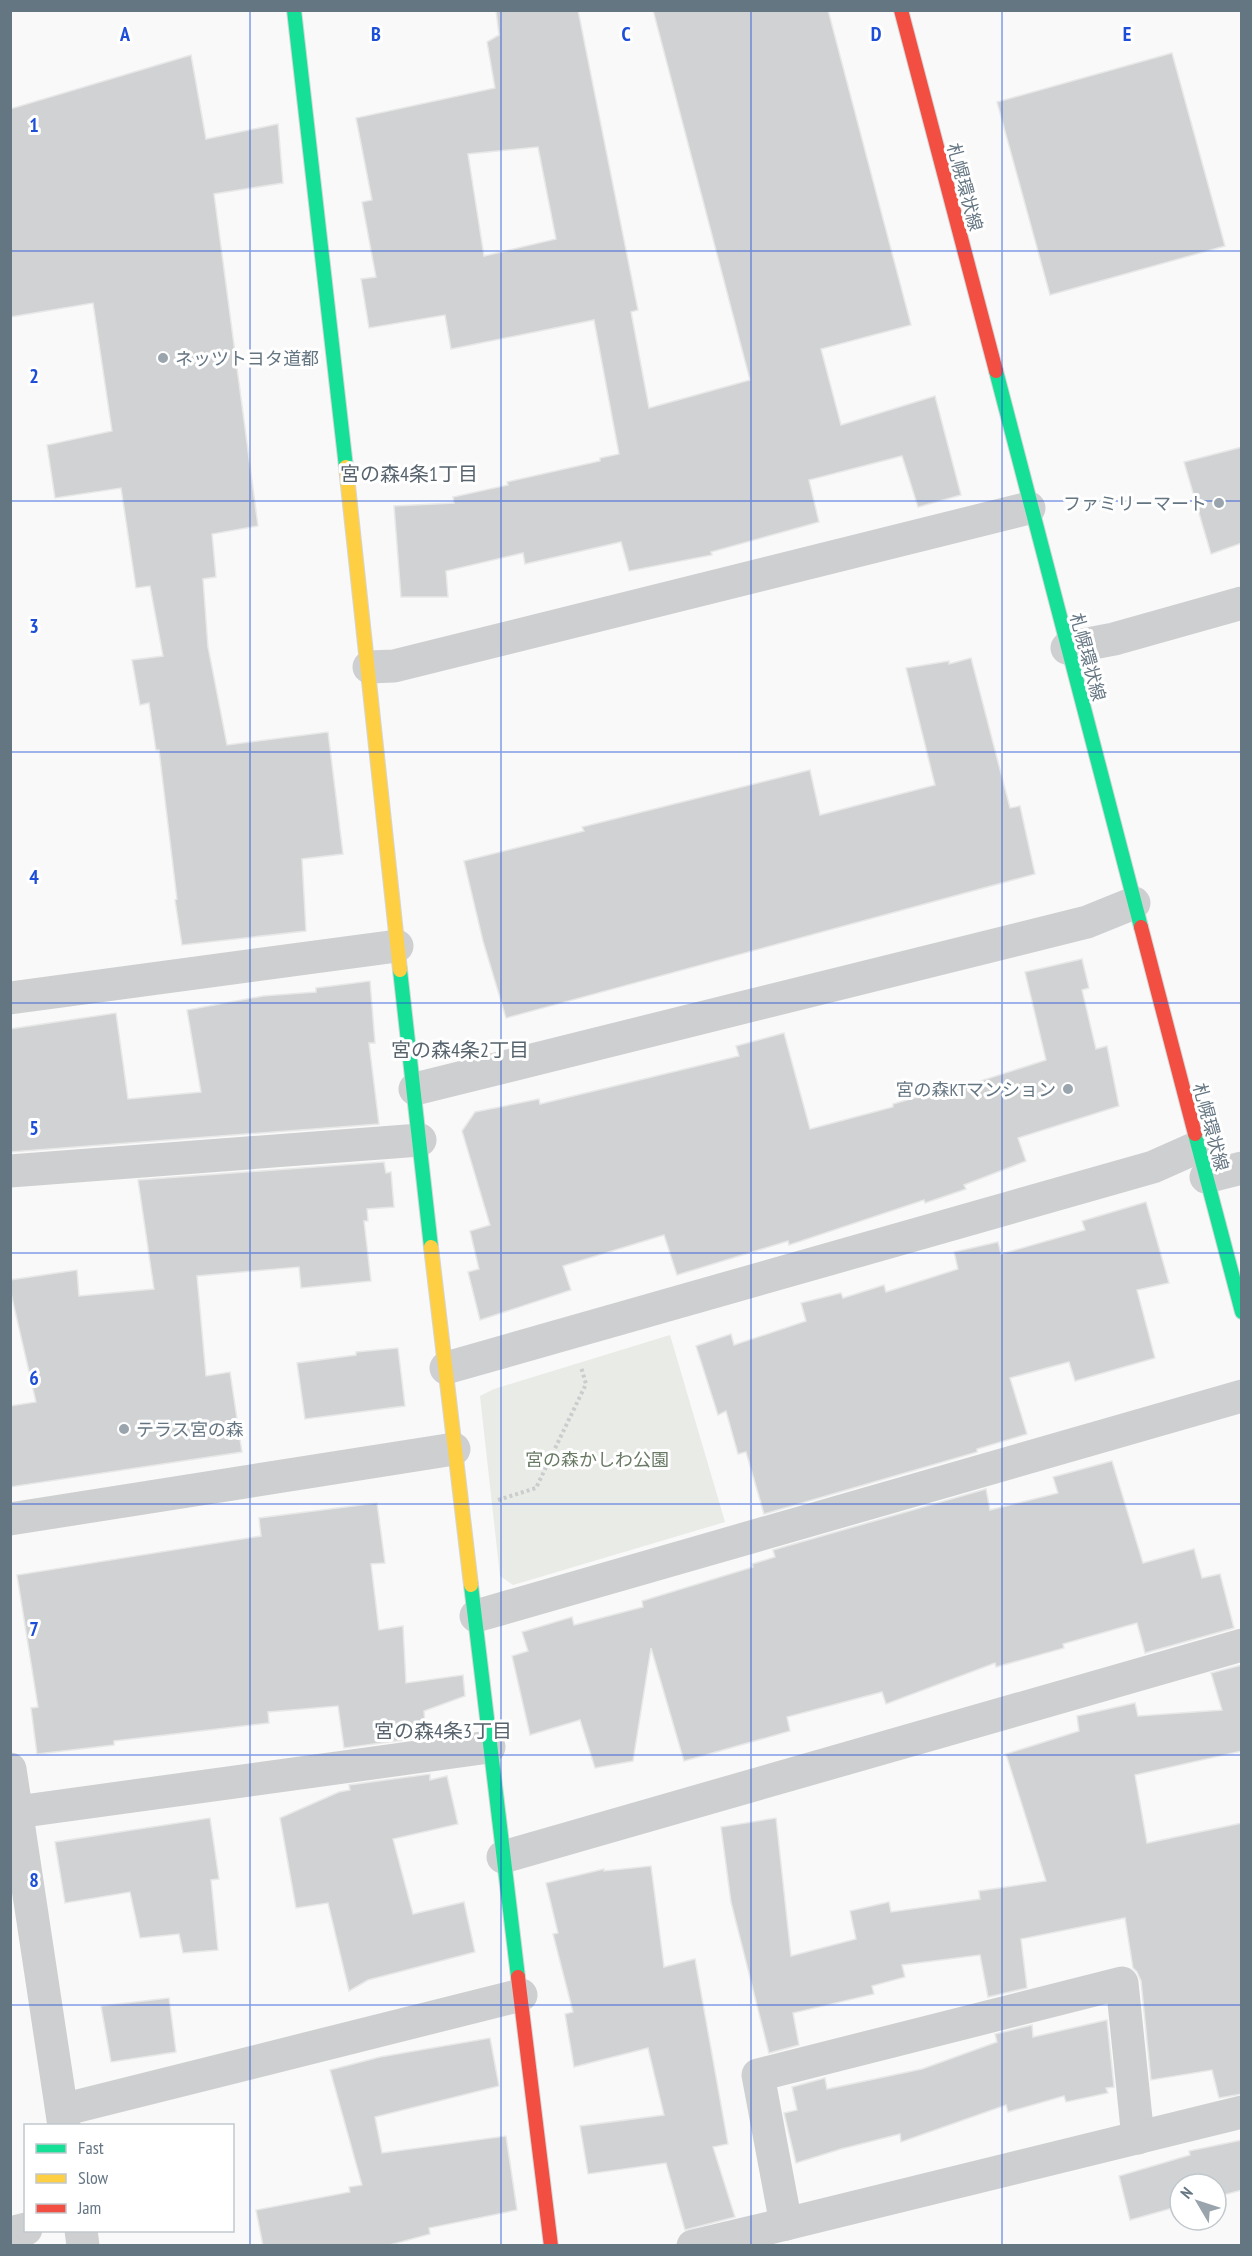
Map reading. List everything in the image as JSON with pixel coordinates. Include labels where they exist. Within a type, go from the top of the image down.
[{"type":"street","points":[[294,10],[369,667],[397,946],[454,1449],[551,2246]]},
{"type":"street","name":"札幌環状線","points":[[901,10],[1029,508],[1242,1312]]},
{"type":"street","points":[[369,667],[394,666],[1029,508]]},
{"type":"street","points":[[1067,648],[1114,639],[1242,603]]},
{"type":"street","points":[[415,1089],[1087,922],[1134,903]]},
{"type":"street","points":[[10,998],[397,946]]},
{"type":"street","points":[[10,1172],[420,1140]]},
{"type":"street","points":[[446,1368],[1153,1167],[1202,1162],[1242,1168]]},
{"type":"street","points":[[476,1616],[1242,1396]]},
{"type":"street","points":[[10,1519],[454,1449]]},
{"type":"street","points":[[503,1857],[1242,1645]]},
{"type":"street","points":[[17,1812],[489,1747]]},
{"type":"street","points":[[10,1769],[63,2118],[521,1995]]},
{"type":"street","points":[[786,2224],[758,2075],[1122,1983],[1138,2138]]},
{"type":"street","points":[[693,2246],[1242,2112]]},
{"type":"path","points":[[496,1500],[536,1488],[586,1384],[578,1358]]},
{"type":"green space","name":"宮の森かしわ公園","points":[[670,1335],[725,1522],[513,1585],[500,1576],[480,1396],[494,1389]]},
{"type":"building","points":[[496,10],[578,10],[638,310],[631,312],[649,408],[750,380],[653,10],[828,10],[911,325],[821,349],[841,425],[935,396],[961,495],[918,507],[902,456],[809,480],[819,522],[711,552],[712,555],[629,571],[621,542],[525,564],[523,553],[446,571],[448,597],[401,597],[394,506],[454,503],[453,497],[508,485],[507,482],[600,461],[600,458],[619,454],[594,320],[451,349],[445,315],[369,328],[361,279],[376,277],[362,202],[372,200],[356,118],[495,88],[487,42],[499,35]],"holes":[[[538,147],[556,239],[484,256],[468,154]]]},
{"type":"building","points":[[1172,53],[1225,246],[1050,295],[997,102]]},
{"type":"building","points":[[191,55],[206,139],[278,124],[283,183],[214,194],[258,526],[212,534],[216,577],[203,579],[208,647],[227,745],[328,732],[343,854],[302,859],[306,931],[182,945],[159,750],[156,750],[149,703],[140,705],[132,660],[163,656],[150,586],[136,588],[121,488],[55,498],[47,445],[112,431],[93,303],[10,317],[10,109]]},
{"type":"building","name":"ファミリーマート","points":[[1242,447],[1242,543],[1211,554],[1184,462]]},
{"type":"building","points":[[971,658],[1010,808],[1020,806],[1035,874],[506,1018],[483,941],[464,861],[584,831],[582,827],[810,770],[820,815],[935,785],[906,668],[949,661],[949,664]]},
{"type":"building","points":[[1082,959],[1089,988],[1082,990],[1096,1049],[1107,1046],[1119,1106],[1018,1138],[1026,1161],[964,1185],[966,1189],[925,1203],[924,1200],[789,1245],[788,1241],[677,1275],[664,1235],[563,1266],[571,1290],[480,1320],[468,1272],[479,1269],[470,1231],[490,1225],[462,1131],[475,1112],[539,1099],[540,1104],[739,1056],[736,1046],[784,1033],[810,1129],[893,1107],[893,1104],[945,1089],[946,1092],[1046,1060],[1025,972]]},
{"type":"building","points":[[370,981],[375,1043],[369,1043],[379,1124],[10,1152],[10,1029],[116,1013],[128,1099],[201,1092],[187,1010],[263,996],[316,992],[316,988]]},
{"type":"building","points":[[384,1162],[386,1173],[391,1172],[394,1207],[367,1209],[368,1221],[364,1221],[371,1281],[301,1288],[299,1267],[197,1276],[206,1376],[230,1372],[242,1452],[10,1487],[10,1406],[36,1402],[10,1289],[10,1280],[77,1270],[79,1296],[154,1289],[138,1180]]},
{"type":"building","points":[[1146,1202],[1169,1283],[1137,1290],[1155,1358],[1075,1381],[1069,1362],[1010,1378],[1027,1434],[977,1449],[977,1452],[764,1514],[746,1452],[738,1454],[726,1411],[718,1415],[696,1346],[731,1334],[734,1345],[806,1321],[801,1303],[841,1293],[843,1298],[884,1285],[886,1292],[958,1269],[954,1252],[998,1242],[1001,1254],[1085,1230],[1082,1221]]},
{"type":"building","points":[[398,1348],[405,1406],[305,1419],[297,1363],[356,1355],[356,1352]]},
{"type":"building","points":[[1112,1461],[1143,1563],[1194,1549],[1202,1578],[1220,1574],[1234,1628],[1145,1653],[1137,1623],[1063,1644],[1064,1648],[996,1667],[995,1663],[886,1704],[882,1692],[787,1717],[790,1731],[684,1761],[651,1648],[633,1761],[595,1768],[580,1720],[530,1735],[512,1656],[528,1651],[522,1632],[572,1617],[574,1625],[643,1607],[642,1601],[753,1567],[752,1564],[775,1557],[773,1550],[986,1489],[990,1510],[1058,1493],[1053,1477]]},
{"type":"building","points":[[377,1503],[385,1563],[371,1564],[379,1630],[403,1626],[406,1683],[463,1675],[465,1696],[424,1711],[426,1737],[344,1748],[338,1706],[268,1712],[269,1723],[114,1741],[114,1745],[37,1754],[31,1708],[38,1707],[17,1575],[261,1536],[259,1518]]},
{"type":"building","points":[[1242,1665],[1242,1751],[1135,1775],[1147,1843],[1242,1823],[1242,2094],[1219,2098],[1212,2070],[1151,2080],[1141,1981],[1133,1968],[1125,1918],[1021,1939],[1027,1988],[988,1997],[980,1955],[902,1965],[905,1977],[872,1986],[874,1994],[793,2013],[799,2045],[769,2053],[731,1902],[721,1827],[776,1818],[791,1956],[856,1939],[850,1911],[889,1902],[891,1912],[980,1899],[979,1891],[1046,1881],[1006,1754],[1079,1731],[1077,1716],[1135,1703],[1138,1716],[1222,1710],[1211,1673]]},
{"type":"building","points":[[430,1774],[430,1780],[447,1776],[458,1824],[393,1839],[413,1914],[464,1902],[475,1952],[368,1980],[349,1991],[328,1903],[296,1908],[280,1818],[339,1792],[350,1790],[349,1785]]},
{"type":"building","points":[[210,1818],[219,1879],[211,1880],[218,1950],[183,1953],[179,1934],[140,1938],[130,1892],[65,1903],[55,1842]]},
{"type":"building","points":[[651,1866],[664,1967],[695,1959],[728,2144],[713,2147],[735,2217],[685,2230],[666,2163],[588,2174],[580,2126],[664,2115],[648,2048],[574,2067],[565,2014],[573,2012],[553,1934],[558,1933],[546,1883],[604,1869],[604,1871]]},
{"type":"building","points":[[169,1998],[176,2052],[111,2062],[101,2006]]},
{"type":"building","points":[[1107,2020],[1114,2087],[1106,2088],[1108,2093],[1066,2102],[1064,2096],[1008,2112],[1006,2105],[901,2142],[900,2134],[796,2163],[784,2113],[797,2110],[792,2087],[825,2078],[827,2089],[922,2069],[997,2042],[995,2034],[1032,2025],[1033,2037]]},
{"type":"building","points":[[490,2038],[499,2086],[375,2117],[382,2153],[506,2136],[517,2210],[429,2228],[430,2234],[386,2246],[263,2246],[256,2210],[350,2192],[349,2187],[362,2185],[330,2070],[380,2057]]},
{"type":"building","points":[[1242,2140],[1242,2190],[1228,2194],[1228,2172],[1168,2172],[1168,2209],[1130,2220],[1119,2176],[1190,2155],[1189,2151]]},
{"type":"traffic: fast","points":[[294,10],[346,467]]},
{"type":"traffic: fast","points":[[996,371],[1141,927]]},
{"type":"traffic: fast","points":[[400,970],[431,1247]]},
{"type":"traffic: fast","points":[[1195,1134],[1242,1312]]},
{"type":"traffic: fast","points":[[471,1585],[518,1977]]},
{"type":"traffic: slow","points":[[346,467],[400,970]]},
{"type":"traffic: slow","points":[[431,1247],[471,1585]]},
{"type":"traffic: jam","points":[[901,10],[996,371]]},
{"type":"traffic: jam","points":[[1141,927],[1195,1134]]},
{"type":"traffic: jam","points":[[518,1977],[551,2246]]},
{"type":"place","name":"ネッツトヨタ道都","points":[[163,358]]},
{"type":"place","name":"ファミリーマート","points":[[1219,503]]},
{"type":"place","name":"宮の森KTマンション","points":[[1068,1089]]},
{"type":"place","name":"テラス宮の森","points":[[124,1429]]},
{"type":"district","name":"宮の森4条1丁目","points":[[409,474]]},
{"type":"district","name":"宮の森4条2丁目","points":[[460,1050]]},
{"type":"district","name":"宮の森4条3丁目","points":[[443,1731]]}]
